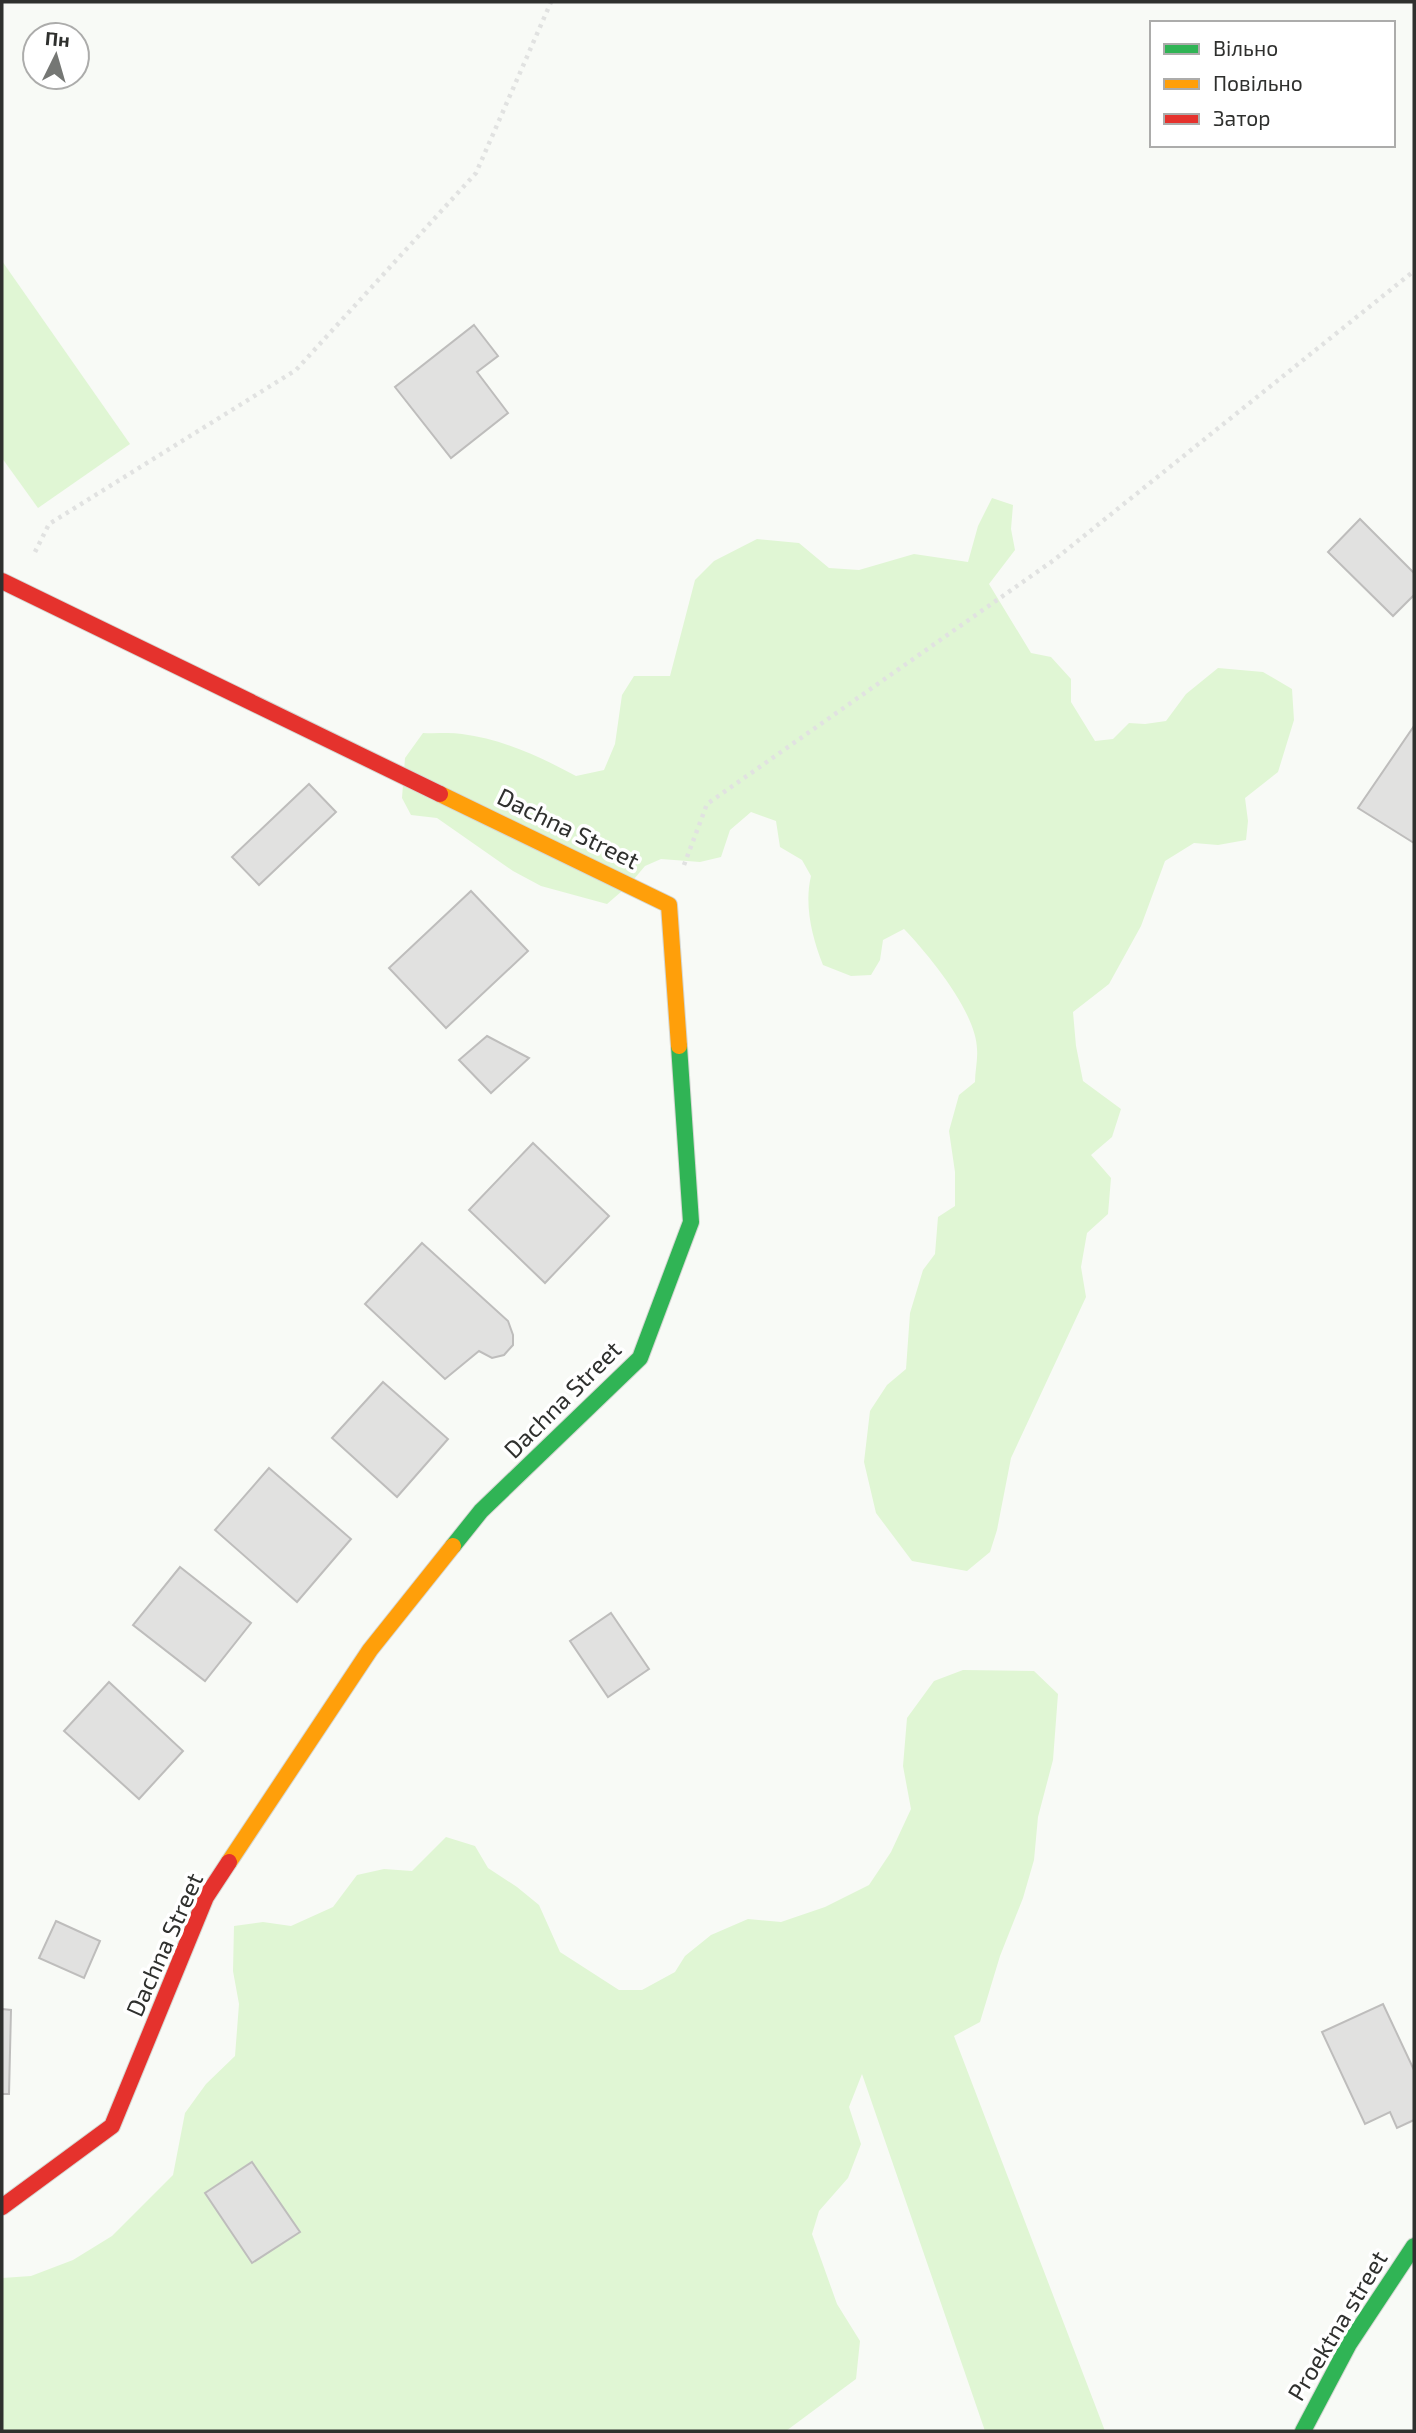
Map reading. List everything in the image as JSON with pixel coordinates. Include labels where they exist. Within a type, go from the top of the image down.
[{"type":"street","name":"Dachna Street","points":[[2,581],[669,905],[691,1222],[640,1359],[481,1511],[370,1650],[206,1897],[112,2126],[2,2207]]},
{"type":"street","name":"Proektna street","points":[[1303,2431],[1349,2344],[1414,2246]]},
{"type":"path","points":[[17,587],[49,524],[296,370],[476,173],[551,2]]},
{"type":"path","points":[[669,905],[707,804],[1055,560],[1414,271]]},
{"type":"green space","points":[[2,261],[130,444],[38,508],[2,458]]},
{"type":"green space","points":[[992,498],[1013,505],[1011,529],[1015,550],[989,584],[1031,653],[1051,657],[1071,679],[1071,702],[1095,741],[1113,739],[1129,723],[1166,721],[1186,694],[1218,668],[1263,672],[1292,689],[1294,720],[1278,772],[1245,798],[1248,821],[1246,840],[1218,845],[1194,843],[1165,861],[1141,926],[1109,984],[1073,1012],[1083,1081],[1121,1109],[1112,1137],[1091,1155],[1111,1178],[1108,1214],[1087,1233],[1081,1267],[1086,1297],[1011,1458],[990,1552],[967,1571],[912,1561],[876,1513],[864,1462],[870,1411],[887,1385],[906,1369],[910,1313],[923,1270],[935,1254],[938,1217],[955,1206],[955,1172],[949,1131],[959,1095],[975,1082],[977,1053],[975,1034],[969,1018],[950,985],[904,929],[883,940],[880,960],[871,975],[851,976],[823,965],[810,921],[808,898],[811,876],[802,860],[780,847],[776,821],[751,812],[730,830],[721,857],[700,862],[661,859],[645,866],[629,885],[607,904],[541,886],[513,871],[437,818],[411,815],[402,798],[405,758],[423,733],[457,733],[492,740],[535,756],[576,776],[604,770],[615,744],[622,695],[634,676],[670,676],[695,580],[714,561],[757,539],[799,543],[829,568],[859,570],[914,554],[968,562],[978,526]]},
{"type":"green space","points":[[963,1670],[1034,1671],[1058,1694],[1053,1760],[1038,1817],[1034,1860],[1023,1898],[1000,1956],[980,2022],[954,2036],[1105,2431],[985,2431],[862,2074],[849,2107],[861,2144],[848,2178],[819,2211],[812,2234],[837,2304],[860,2341],[856,2379],[786,2431],[2,2431],[2,2278],[31,2276],[73,2260],[112,2236],[173,2175],[185,2113],[206,2084],[235,2056],[239,2004],[233,1971],[234,1926],[263,1922],[291,1926],[333,1907],[357,1875],[384,1869],[412,1871],[446,1837],[475,1846],[488,1868],[539,1905],[560,1952],[619,1990],[642,1990],[675,1972],[685,1956],[711,1935],[748,1919],[781,1922],[825,1907],[869,1885],[891,1852],[911,1809],[903,1766],[907,1718],[934,1681]]},
{"type":"building","points":[[474,325],[498,356],[477,372],[508,413],[451,458],[395,387]]},
{"type":"building","points":[[1360,519],[1414,573],[1414,595],[1393,616],[1328,552]]},
{"type":"building","points":[[1414,726],[1414,843],[1358,808]]},
{"type":"building","points":[[309,784],[336,812],[259,885],[232,857]]},
{"type":"building","points":[[471,891],[528,951],[446,1028],[389,968]]},
{"type":"building","points":[[487,1036],[529,1058],[491,1093],[459,1060]]},
{"type":"building","points":[[533,1143],[609,1216],[545,1283],[469,1210]]},
{"type":"building","points":[[422,1243],[508,1321],[513,1345],[504,1355],[492,1358],[479,1351],[445,1379],[365,1304]]},
{"type":"building","points":[[383,1382],[448,1439],[397,1497],[332,1438]]},
{"type":"building","points":[[269,1468],[351,1539],[297,1602],[215,1530]]},
{"type":"building","points":[[180,1567],[251,1623],[205,1681],[133,1625]]},
{"type":"building","points":[[611,1613],[649,1669],[608,1697],[570,1641]]},
{"type":"building","points":[[109,1682],[183,1751],[139,1799],[64,1731]]},
{"type":"building","points":[[56,1921],[100,1941],[84,1978],[39,1958]]},
{"type":"building","points":[[1383,2004],[1414,2070],[1414,2120],[1397,2128],[1390,2112],[1365,2124],[1322,2032]]},
{"type":"building","points":[[2,2009],[11,2010],[9,2094],[2,2094]]},
{"type":"building","points":[[252,2162],[300,2232],[252,2263],[205,2193]]},
{"type":"traffic: fast","points":[[453,1546],[481,1511],[640,1358],[691,1222],[679,1046]]},
{"type":"traffic: fast","points":[[1303,2431],[1349,2344],[1414,2246]]},
{"type":"traffic: slow","points":[[440,794],[669,905],[679,1046]]},
{"type":"traffic: slow","points":[[229,1862],[370,1650],[453,1546]]},
{"type":"traffic: jam","points":[[2,581],[440,794]]},
{"type":"traffic: jam","points":[[2,2207],[112,2126],[206,1897],[229,1862]]}]
